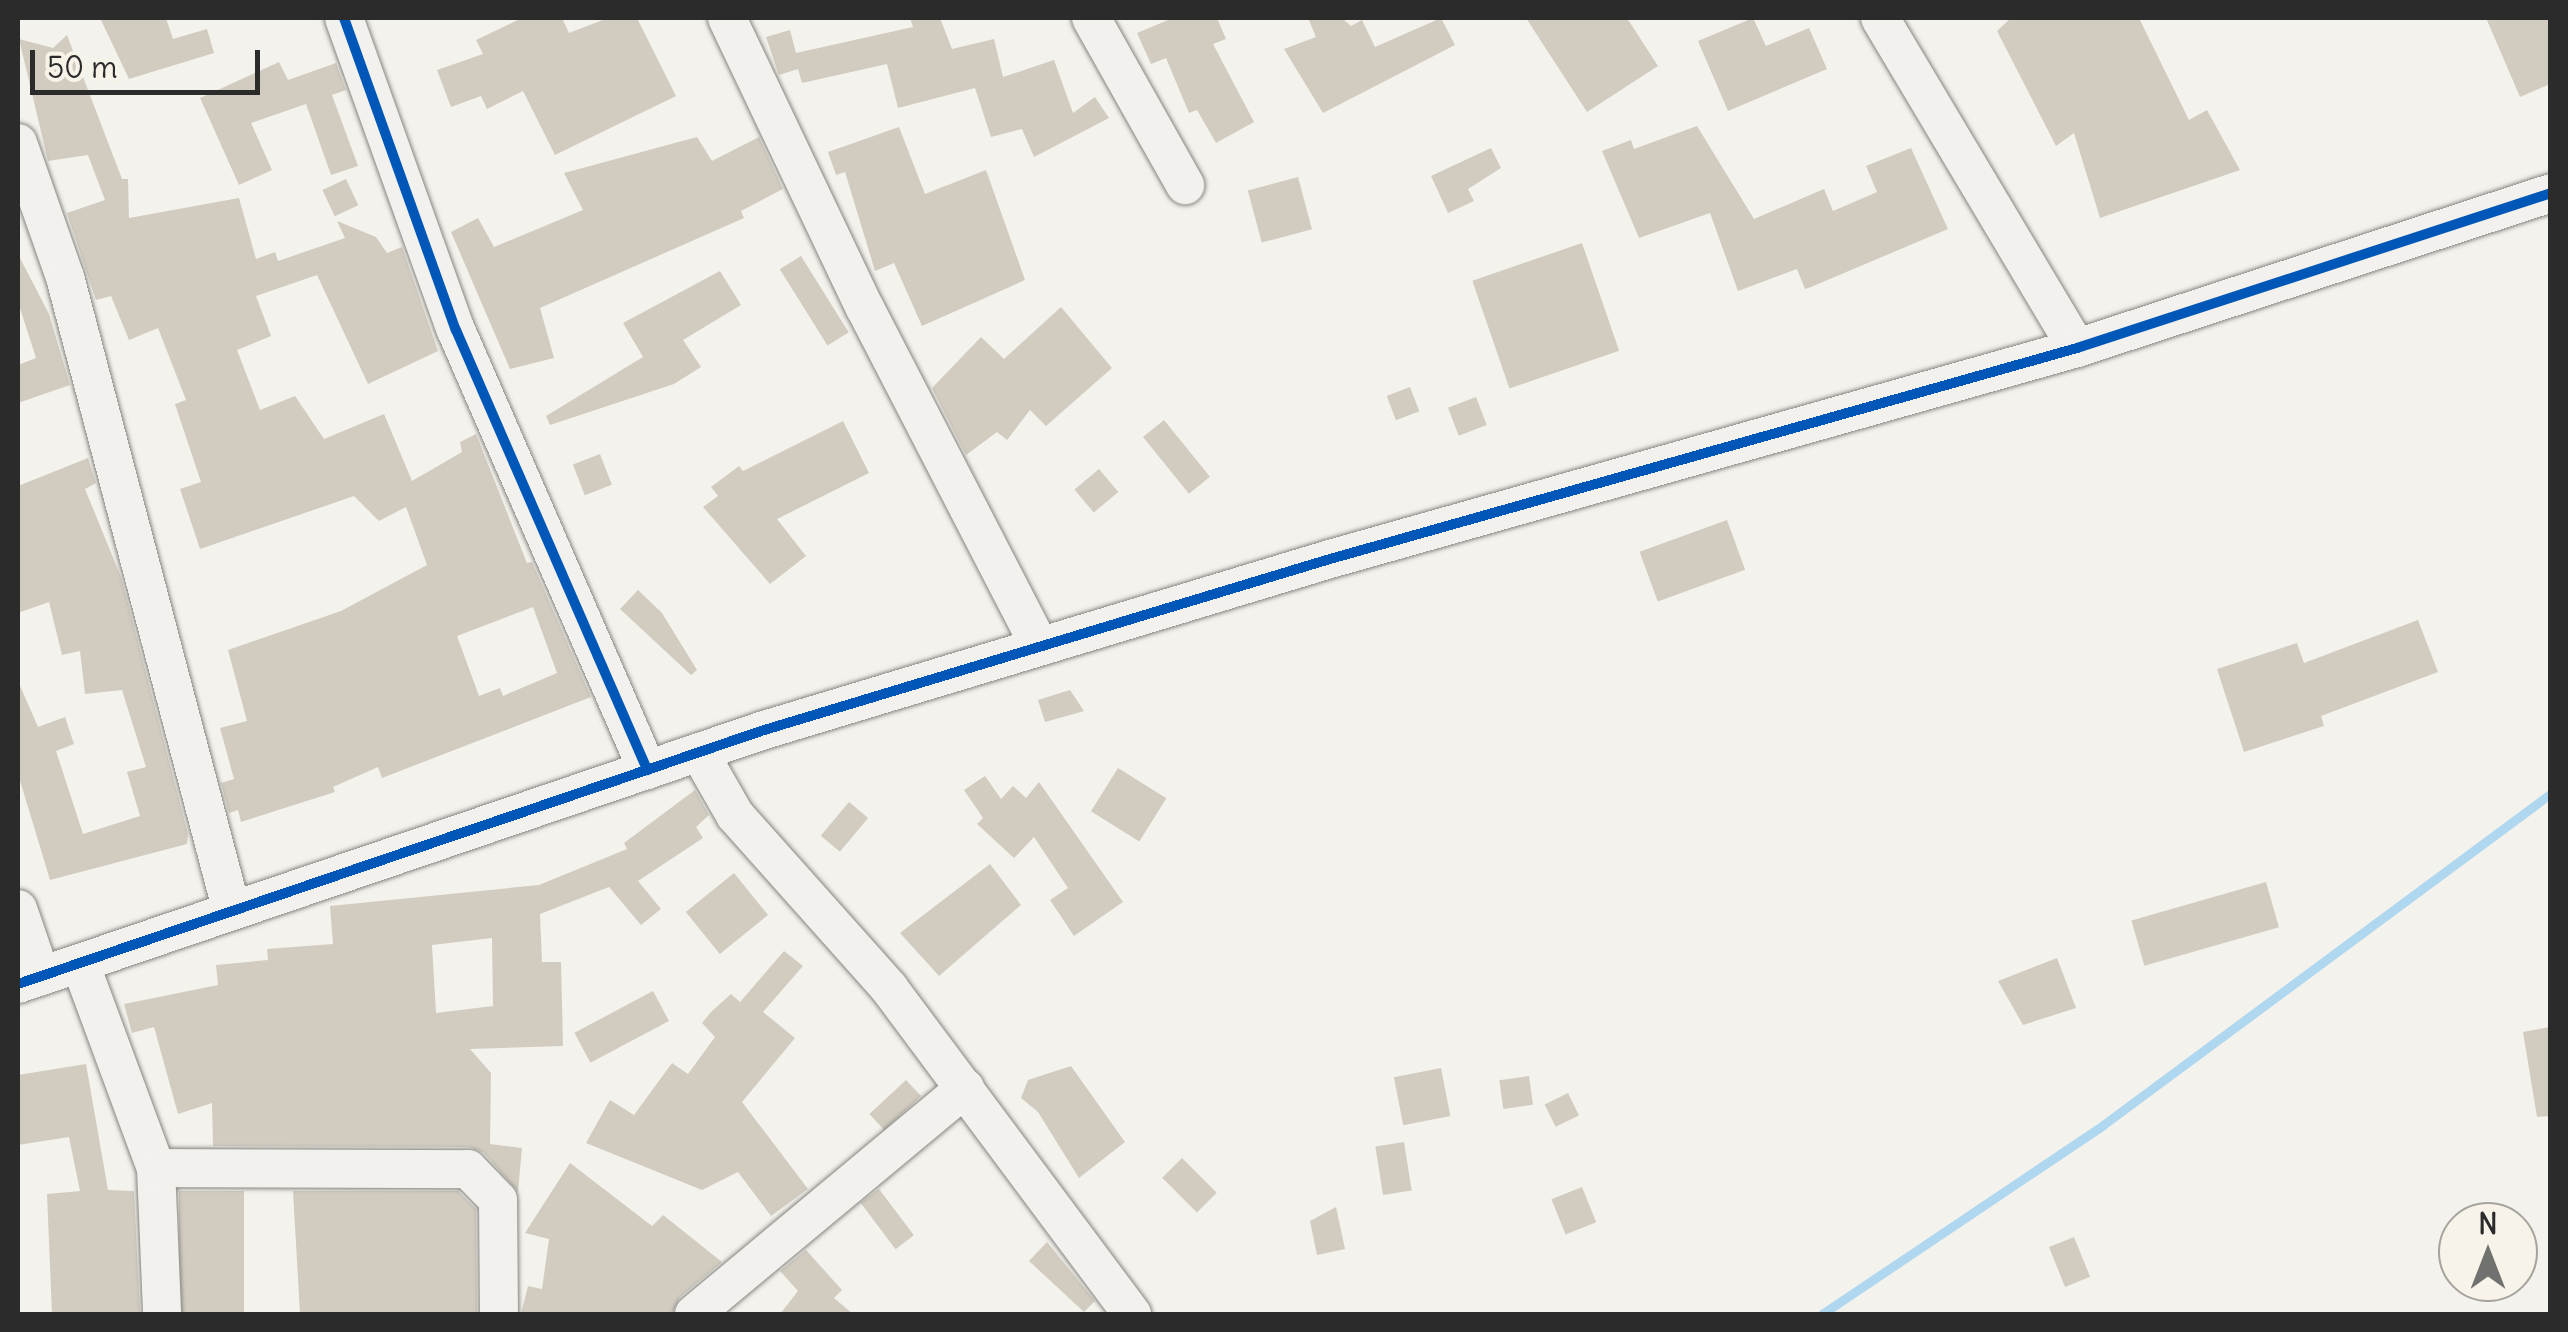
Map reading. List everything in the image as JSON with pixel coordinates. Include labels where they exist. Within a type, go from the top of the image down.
[{"type":"street","points":[[344,18],[456,330],[647,770]]},
{"type":"street","points":[[727,18],[865,308],[1039,645]]},
{"type":"street","points":[[1091,18],[1185,185]]},
{"type":"street","points":[[1880,18],[2077,348]]},
{"type":"street","points":[[18,142],[31,220],[146,570],[231,908]]},
{"type":"street","points":[[18,909],[29,980],[231,908],[699,752],[1039,645],[2077,348],[2550,193]]},
{"type":"street","points":[[699,752],[766,856],[890,988],[1132,1314]]},
{"type":"street","points":[[80,963],[156,1168],[162,1314]]},
{"type":"street","points":[[694,1314],[965,1088]]},
{"type":"street","points":[[156,1168],[468,1170],[498,1200],[499,1314]]},
{"type":"building","points":[[100,18],[166,18],[173,39],[207,29],[214,53],[129,79]]},
{"type":"building","points":[[522,18],[562,18],[569,33],[608,18],[637,18],[676,96],[555,155],[523,91],[487,109],[481,96],[451,107],[437,70],[483,54],[476,40]]},
{"type":"building","points":[[910,18],[940,18],[952,49],[994,39],[1003,77],[1054,60],[1073,113],[1095,97],[1109,118],[1034,157],[1022,129],[991,137],[975,88],[898,108],[887,64],[802,83],[798,69],[779,75],[766,37],[790,30],[796,53],[913,27]]},
{"type":"building","points":[[1173,18],[1217,18],[1226,39],[1213,44],[1254,122],[1216,143],[1197,110],[1189,113],[1166,58],[1151,64],[1137,33]]},
{"type":"building","points":[[1308,18],[1342,18],[1351,26],[1362,20],[1375,47],[1441,18],[1455,45],[1323,113],[1284,49],[1316,37]]},
{"type":"building","points":[[1526,18],[1627,18],[1658,66],[1587,112]]},
{"type":"building","points":[[1753,18],[1766,46],[1809,28],[1827,69],[1728,111],[1698,41]]},
{"type":"building","points":[[2011,18],[2139,18],[2189,120],[2207,110],[2240,170],[2100,218],[2074,133],[2056,146],[1997,31]]},
{"type":"building","points":[[2486,18],[2550,18],[2550,84],[2520,97]]},
{"type":"building","points":[[67,35],[122,179],[128,179],[129,218],[239,198],[256,259],[275,252],[278,261],[345,238],[337,221],[376,237],[387,253],[402,247],[438,351],[368,384],[317,275],[256,296],[271,336],[237,350],[260,410],[295,396],[324,439],[384,414],[412,481],[462,452],[460,442],[476,434],[527,563],[532,562],[591,697],[382,778],[378,767],[333,787],[335,792],[241,822],[238,810],[229,813],[221,783],[234,779],[220,728],[247,721],[228,650],[341,611],[427,565],[406,507],[379,521],[354,496],[200,549],[180,489],[201,482],[175,404],[186,400],[158,328],[129,340],[111,296],[96,300],[67,213],[105,200],[88,155],[48,161],[19,39],[53,48]],"holes":[[[533,607],[557,673],[503,696],[500,688],[479,696],[457,636]]]},
{"type":"building","points":[[279,62],[288,80],[336,63],[346,90],[332,95],[358,166],[331,175],[306,104],[251,123],[272,170],[239,185],[200,98]]},
{"type":"building","points":[[1697,126],[1754,219],[1824,189],[1833,211],[1877,192],[1866,166],[1911,148],[1948,229],[1805,289],[1797,269],[1738,291],[1710,213],[1639,238],[1602,151],[1631,140],[1634,149]]},
{"type":"building","points":[[899,127],[925,194],[986,170],[1025,280],[922,326],[894,263],[875,271],[845,172],[836,175],[828,152]]},
{"type":"building","points":[[697,137],[712,161],[759,137],[783,189],[741,211],[744,218],[540,308],[554,358],[510,369],[451,232],[478,218],[494,247],[583,210],[564,173]]},
{"type":"building","points":[[1491,148],[1501,168],[1468,189],[1474,201],[1448,213],[1431,176]]},
{"type":"building","points":[[1298,177],[1312,229],[1262,243],[1248,190]]},
{"type":"building","points":[[346,179],[358,205],[335,216],[322,190]]},
{"type":"building","points":[[1582,243],[1619,351],[1509,389],[1472,281]]},
{"type":"building","points":[[801,256],[849,332],[827,346],[780,269]]},
{"type":"building","points":[[20,258],[49,314],[70,385],[18,403],[18,365],[36,358],[18,302]]},
{"type":"building","points":[[720,271],[741,305],[683,340],[701,367],[674,384],[550,425],[546,416],[643,357],[623,323]]},
{"type":"building","points":[[1061,307],[1112,368],[1046,426],[1030,410],[1007,440],[997,432],[966,455],[932,388],[981,337],[1004,359]]},
{"type":"building","points":[[1410,387],[1419,411],[1396,420],[1387,396]]},
{"type":"building","points":[[1476,397],[1487,425],[1459,436],[1448,408]]},
{"type":"building","points":[[1164,420],[1210,477],[1189,494],[1143,437]]},
{"type":"building","points":[[843,421],[869,473],[777,519],[806,556],[770,584],[703,507],[718,496],[711,487],[739,466],[743,471]]},
{"type":"building","points":[[600,454],[612,485],[585,495],[573,464]]},
{"type":"building","points":[[88,458],[96,483],[85,489],[121,577],[188,834],[187,844],[50,880],[18,774],[18,681],[38,727],[65,717],[74,744],[56,751],[83,834],[140,816],[127,772],[146,767],[122,690],[85,694],[80,651],[62,655],[49,602],[18,613],[18,486]]},
{"type":"building","points":[[1099,469],[1118,492],[1094,513],[1074,490]]},
{"type":"building","points":[[1727,520],[1745,570],[1658,602],[1640,552]]},
{"type":"building","points":[[638,590],[662,613],[697,670],[691,675],[620,609]]},
{"type":"building","points":[[2418,620],[2438,672],[2321,716],[2324,726],[2244,752],[2217,669],[2297,643],[2304,663]]},
{"type":"building","points":[[1070,690],[1084,711],[1045,722],[1038,700]]},
{"type":"building","points":[[1118,768],[1166,798],[1139,841],[1091,811]]},
{"type":"building","points":[[985,776],[1001,799],[1013,786],[1026,798],[1039,782],[1123,902],[1074,936],[1050,900],[1068,888],[1034,837],[1014,858],[977,824],[983,818],[964,790]]},
{"type":"building","points":[[695,790],[709,815],[696,827],[703,838],[638,881],[661,909],[641,925],[609,887],[540,914],[542,962],[561,962],[563,1046],[470,1049],[491,1073],[490,1144],[522,1148],[518,1192],[484,1153],[469,1147],[213,1146],[212,1103],[178,1114],[154,1027],[132,1033],[124,1004],[218,985],[216,965],[268,960],[267,949],[333,944],[330,906],[539,885],[627,849],[624,843]],"holes":[[[492,938],[493,1006],[436,1013],[432,945]]]},
{"type":"building","points":[[849,802],[868,818],[840,852],[821,836]]},
{"type":"building","points":[[990,864],[1021,905],[939,976],[900,933]]},
{"type":"building","points":[[734,873],[768,915],[720,954],[686,912]]},
{"type":"building","points":[[2266,882],[2279,927],[2144,966],[2131,921]]},
{"type":"building","points":[[784,951],[803,966],[763,1012],[795,1038],[742,1102],[808,1189],[771,1216],[738,1172],[702,1190],[586,1143],[610,1100],[634,1115],[672,1063],[688,1074],[715,1037],[702,1023],[731,994],[740,1002]]},
{"type":"building","points":[[2057,958],[2076,1008],[2023,1025],[1998,981]]},
{"type":"building","points":[[653,991],[669,1021],[590,1063],[574,1033]]},
{"type":"building","points":[[2550,1027],[2550,1116],[2537,1117],[2523,1032]]},
{"type":"building","points":[[86,1064],[108,1190],[134,1191],[140,1314],[52,1314],[47,1194],[80,1191],[69,1137],[18,1145],[18,1075]]},
{"type":"building","points":[[1071,1066],[1125,1142],[1079,1178],[1038,1112],[1021,1098],[1028,1080]]},
{"type":"building","points":[[1441,1068],[1450,1116],[1403,1125],[1394,1077]]},
{"type":"building","points":[[1529,1076],[1533,1105],[1503,1109],[1499,1080]]},
{"type":"building","points":[[906,1080],[921,1096],[884,1130],[869,1114]]},
{"type":"building","points":[[1568,1093],[1579,1115],[1556,1127],[1545,1104]]},
{"type":"building","points":[[1404,1142],[1412,1190],[1383,1195],[1375,1147]]},
{"type":"building","points":[[1182,1158],[1217,1193],[1197,1212],[1162,1178]]},
{"type":"building","points":[[570,1163],[652,1226],[663,1215],[722,1262],[680,1297],[672,1314],[521,1314],[528,1286],[542,1289],[549,1239],[525,1233]]},
{"type":"building","points":[[1582,1187],[1596,1222],[1566,1235],[1551,1199]]},
{"type":"building","points":[[879,1189],[914,1235],[896,1249],[861,1203]]},
{"type":"building","points":[[179,1191],[244,1191],[244,1314],[179,1314]]},
{"type":"building","points":[[293,1191],[458,1191],[476,1209],[477,1314],[300,1314]]},
{"type":"building","points":[[1336,1207],[1345,1249],[1317,1255],[1310,1221]]},
{"type":"building","points":[[2074,1237],[2090,1277],[2065,1287],[2049,1247]]},
{"type":"building","points":[[1047,1242],[1095,1301],[1084,1312],[1029,1261]]},
{"type":"building","points":[[806,1250],[842,1290],[834,1298],[853,1314],[780,1314],[798,1291],[780,1271]]},
{"type":"waterway","points":[[1822,1314],[2103,1125],[2550,794]]},
{"type":"cycle path","points":[[344,18],[456,330],[647,770]]},
{"type":"cycle path","points":[[18,984],[761,731],[1330,559],[2077,348],[2550,193]]}]
